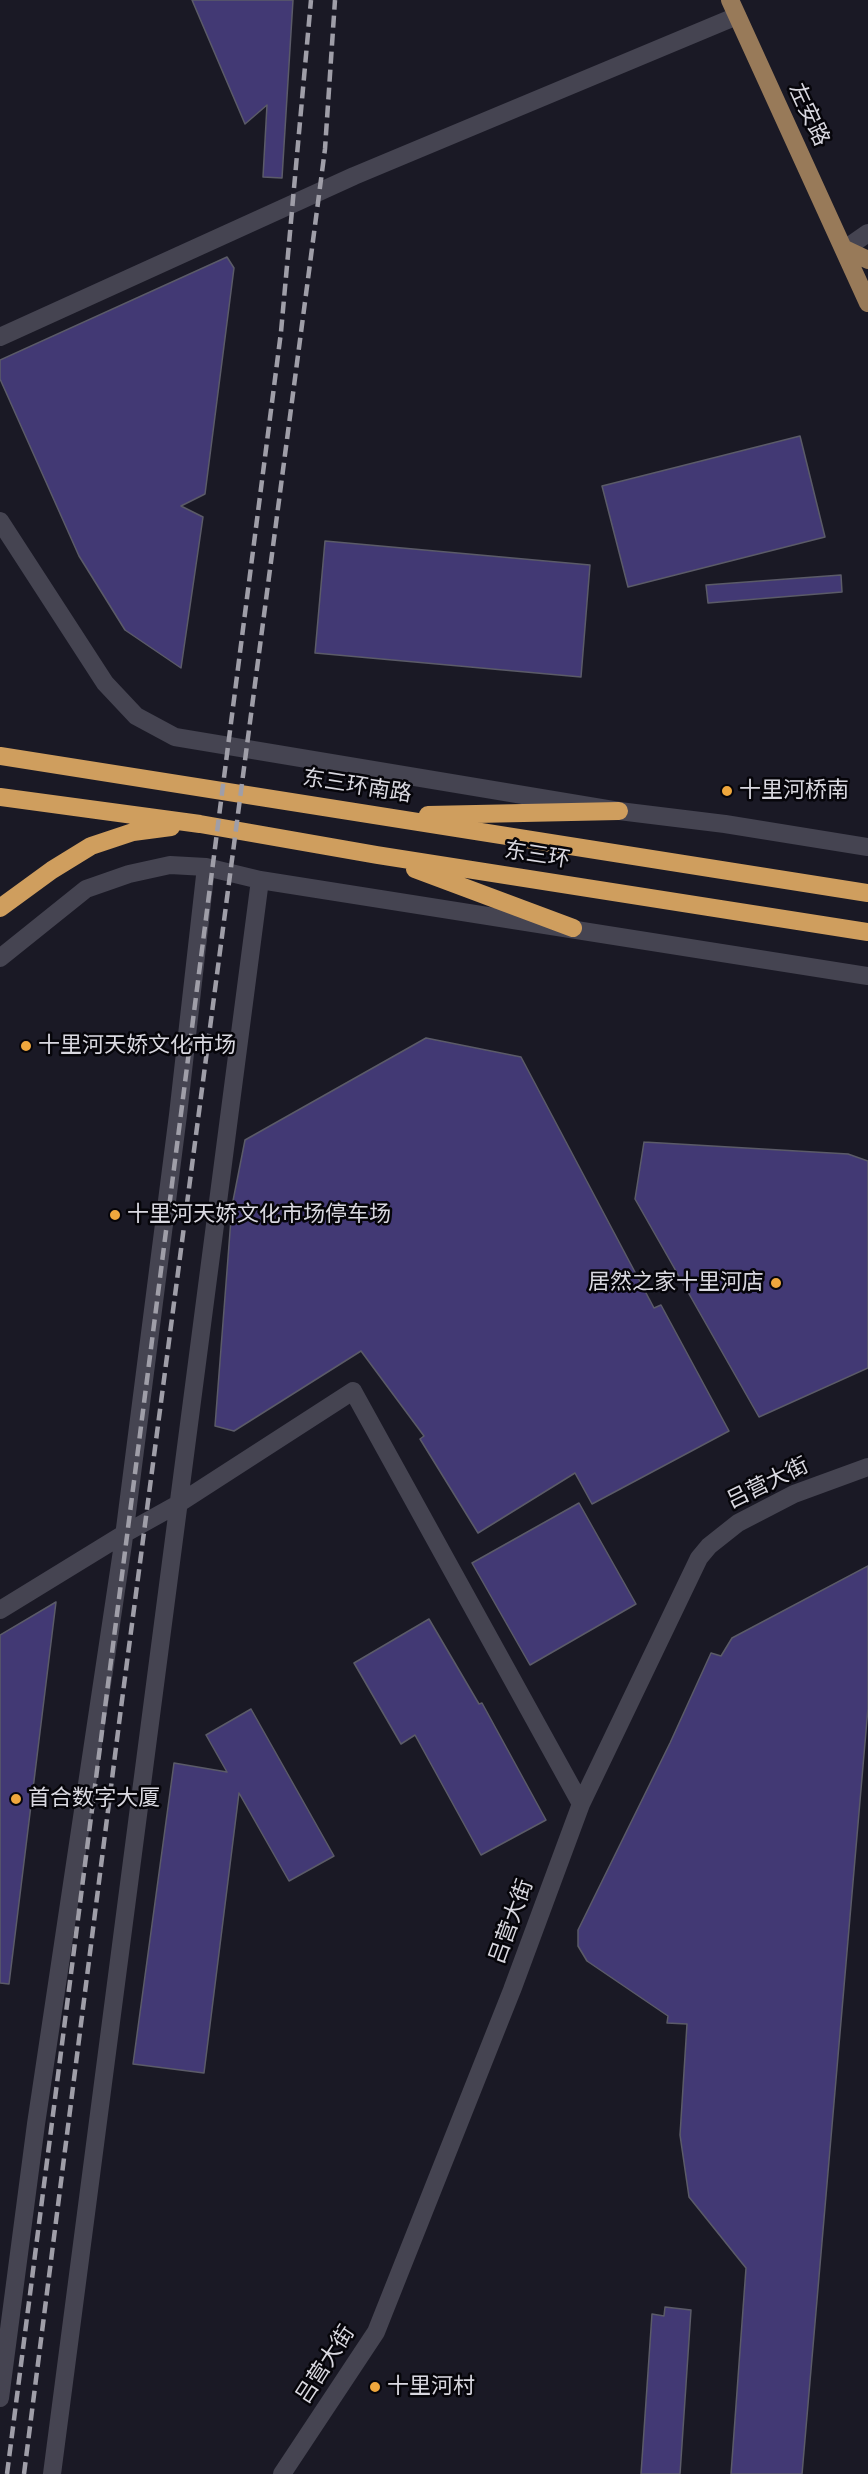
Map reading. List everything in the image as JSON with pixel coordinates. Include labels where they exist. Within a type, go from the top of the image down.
[{"type":"highway","name":"东三环南路","points":[[0,756],[868,893]]},
{"type":"highway","points":[[0,797],[200,824]]},
{"type":"highway","points":[[380,815],[619,812]]},
{"type":"highway","points":[[0,909],[52,870],[91,846],[133,831],[200,824]]},
{"type":"highway","name":"东三环","points":[[200,824],[377,855],[868,932]]},
{"type":"highway","points":[[377,855],[573,928]]},
{"type":"main road","name":"左安路","points":[[734,8],[868,303]]},
{"type":"main road","points":[[844,249],[868,260]]},
{"type":"street","points":[[0,337],[354,176],[734,8]]},
{"type":"street","points":[[844,249],[868,233]]},
{"type":"street","points":[[0,521],[105,683],[135,716],[175,737],[619,812],[725,824],[868,847]]},
{"type":"street","points":[[0,958],[86,889],[129,874],[170,865],[206,867],[260,880],[868,976]]},
{"type":"street","points":[[0,2398],[36,2124],[124,1534],[178,1115],[206,867]]},
{"type":"street","points":[[52,2474],[260,880]]},
{"type":"street","points":[[0,1610],[124,1534],[178,1504],[353,1391],[581,1804]]},
{"type":"street","name":"吕营大街","points":[[282,2474],[376,2332],[508,2001],[581,1804],[699,1558],[738,1523],[794,1494],[868,1467]]},
{"type":"building","points":[[192,0],[293,0],[282,178],[263,177],[267,105],[245,124]]},
{"type":"building","points":[[227,257],[234,268],[205,494],[181,506],[203,517],[181,668],[125,630],[79,556],[0,379],[0,360]]},
{"type":"building","points":[[800,436],[825,537],[628,587],[602,486]]},
{"type":"building","points":[[325,541],[590,565],[581,677],[315,653]]},
{"type":"building","points":[[841,575],[842,592],[708,603],[706,585]]},
{"type":"building","points":[[426,1038],[521,1057],[654,1308],[661,1305],[729,1431],[592,1504],[575,1473],[478,1533],[420,1439],[424,1436],[361,1351],[234,1431],[215,1426],[232,1206],[245,1140]]},
{"type":"building","name":"居然之家十里河店","points":[[644,1142],[848,1154],[868,1161],[868,1368],[759,1417],[635,1199]]},
{"type":"building","points":[[579,1503],[636,1604],[530,1665],[472,1563]]},
{"type":"building","points":[[868,1566],[868,1708],[802,2474],[731,2474],[746,2268],[689,2197],[680,2135],[687,2024],[667,2023],[668,2016],[587,1961],[578,1946],[578,1930],[670,1743],[711,1653],[721,1656],[732,1638]]},
{"type":"building","name":"首合数字大厦","points":[[56,1602],[9,1984],[0,1983],[0,1635]]},
{"type":"building","points":[[429,1619],[479,1704],[482,1703],[546,1820],[481,1855],[415,1735],[401,1744],[354,1663]]},
{"type":"building","points":[[251,1709],[334,1856],[289,1881],[239,1793],[204,2073],[133,2064],[174,1763],[227,1772],[206,1735]]},
{"type":"building","points":[[665,2307],[691,2310],[680,2474],[641,2474],[652,2314],[664,2316]]},
{"type":"railway","points":[[7,2474],[281,332],[311,0]]},
{"type":"railway","points":[[24,2474],[121,1708],[325,149],[335,0]]},
{"type":"place","name":"十里河桥南","points":[[727,791]]},
{"type":"place","name":"十里河天娇文化市场","points":[[26,1046]]},
{"type":"place","name":"十里河天娇文化市场停车场","points":[[115,1215]]},
{"type":"place","name":"居然之家十里河店","points":[[776,1283]]},
{"type":"place","name":"首合数字大厦","points":[[16,1799]]},
{"type":"place","name":"十里河村","points":[[375,2387]]}]
